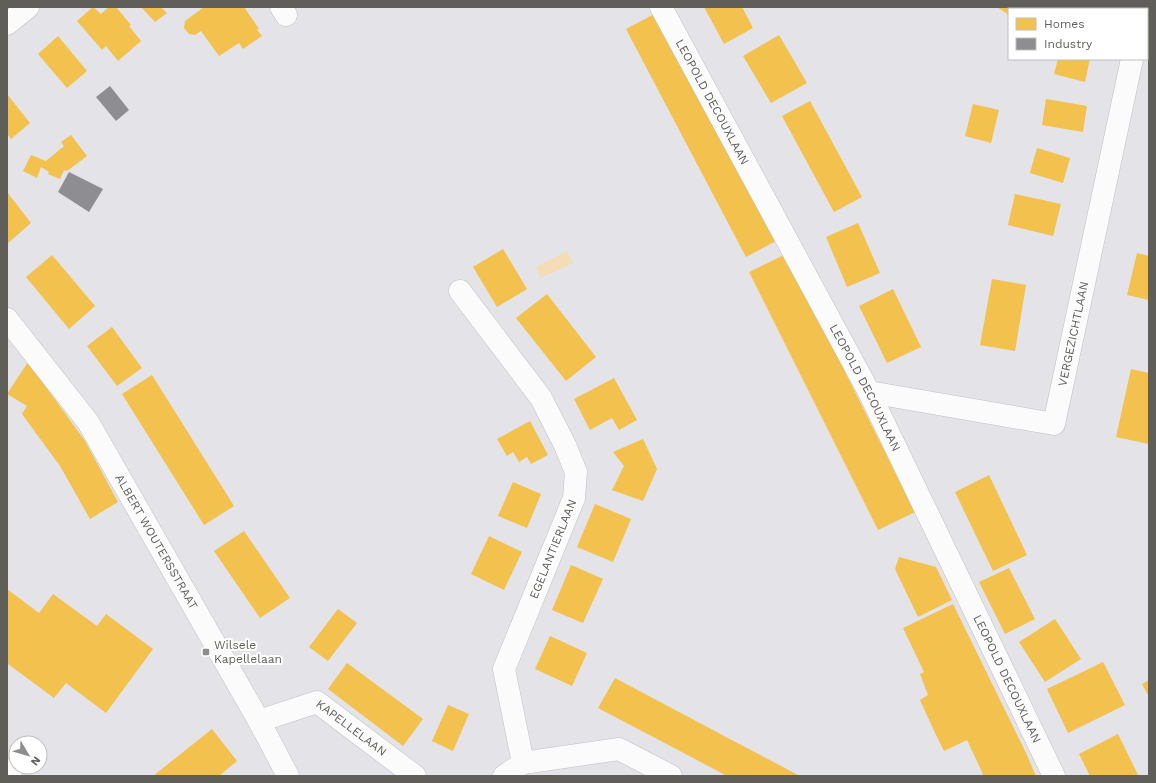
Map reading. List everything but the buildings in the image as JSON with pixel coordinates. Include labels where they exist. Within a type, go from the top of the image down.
[{"type":"street","points":[[7,24],[28,7]]},
{"type":"street","name":"LEOPOLD DECOUXLAAN","points":[[661,7],[869,392],[1054,776]]},
{"type":"street","name":"VERGEZICHTLAAN","points":[[869,392],[1054,424],[1132,60]]},
{"type":"street","name":"EGELANTIERLAAN","points":[[460,291],[541,398],[565,444],[576,472],[574,498],[504,669],[523,763]]},
{"type":"street","name":"ALBERT WOUTERSSTRAAT","points":[[7,319],[88,422],[259,720],[285,775]]},
{"type":"street","name":"KAPELLELAAN","points":[[259,720],[317,702],[415,776]]},
{"type":"street","points":[[504,776],[523,763],[619,749],[671,776]]},
{"type":"street","points":[[7,770],[11,776]]},
{"type":"shaded area","points":[[567,251],[573,263],[541,278],[536,267]]},
{"type":"place","name":"Wilsele Kapellelaan","points":[[206,652]]}]
